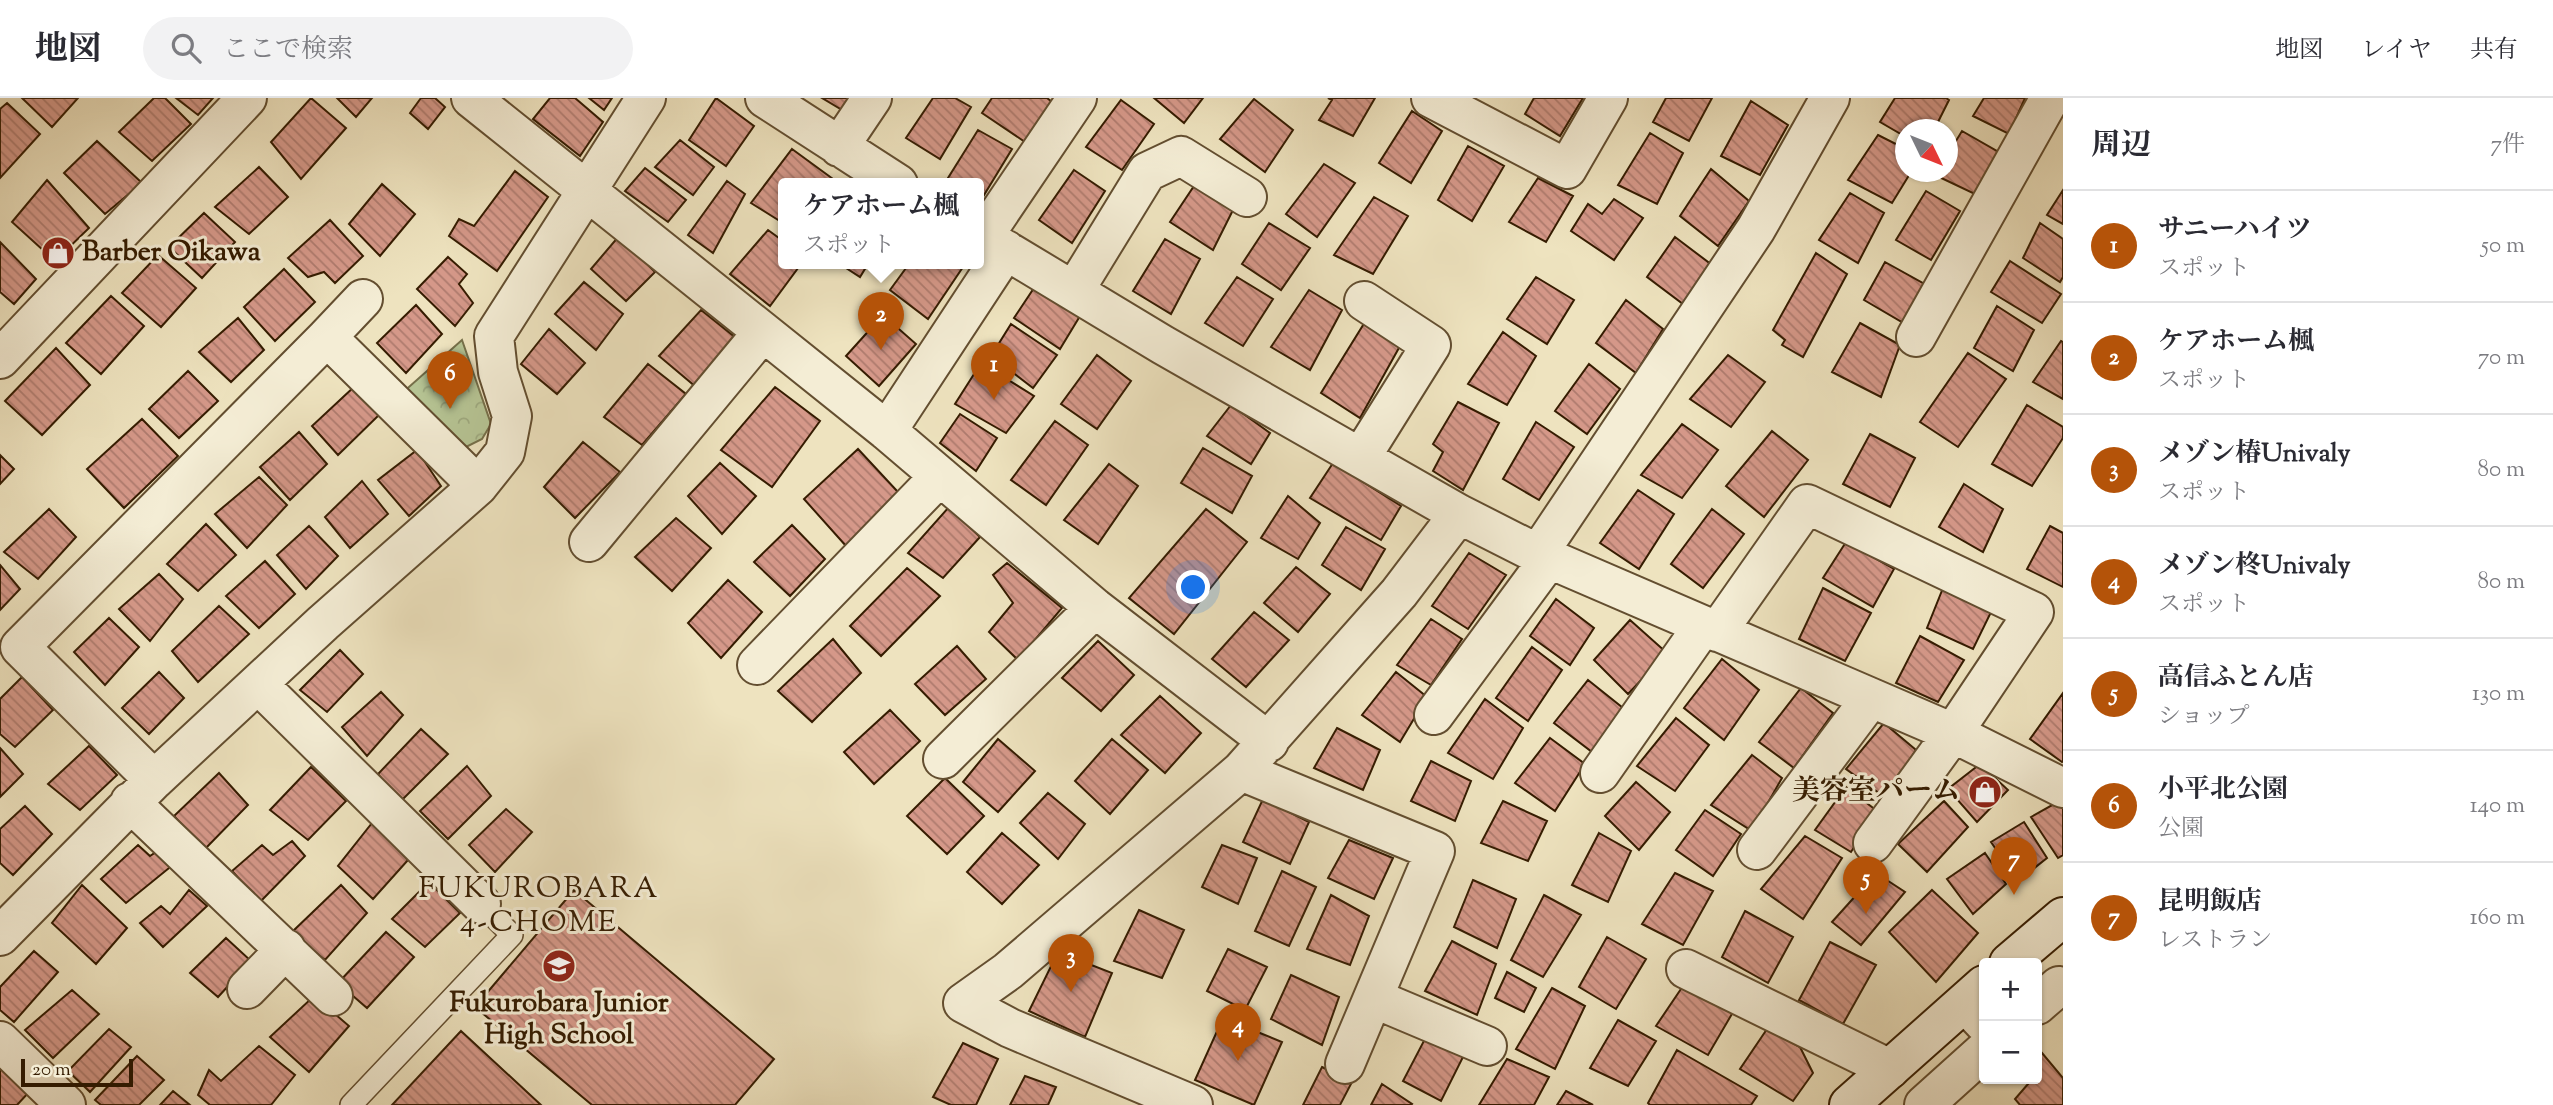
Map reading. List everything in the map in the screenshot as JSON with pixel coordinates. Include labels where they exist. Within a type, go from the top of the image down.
[{"type":"street","points":[[0,359],[247,98]]},
{"type":"street","points":[[471,98],[887,431],[1095,608],[1269,742]]},
{"type":"street","points":[[7,914],[323,623],[478,486],[505,452],[512,416],[498,372],[494,336],[646,98]]},
{"type":"street","points":[[765,98],[888,178]]},
{"type":"street","points":[[839,147],[872,98]]},
{"type":"street","points":[[1077,98],[989,240],[1163,345],[1459,514],[1544,557],[1953,733],[2063,788]]},
{"type":"street","points":[[1431,98],[1567,169],[1608,98]]},
{"type":"street","points":[[1434,715],[1544,557],[1756,229],[1830,98]]},
{"type":"street","points":[[1916,337],[2050,98]]},
{"type":"street","points":[[1074,291],[1147,172],[1181,156],[1247,197]]},
{"type":"street","points":[[887,431],[974,269]]},
{"type":"street","points":[[333,996],[286,949],[142,791],[20,647],[363,299]]},
{"type":"street","points":[[1360,457],[1431,345],[1364,301]]},
{"type":"street","points":[[589,542],[762,333]]},
{"type":"street","points":[[327,337],[478,486]]},
{"type":"street","points":[[757,665],[940,476]]},
{"type":"street","points":[[1600,773],[1807,504],[2034,612],[1953,733],[1873,843]]},
{"type":"street","points":[[1192,1105],[1010,1028],[963,1003],[1008,971],[1241,771],[1399,593],[1459,514]]},
{"type":"street","points":[[943,759],[1095,608]]},
{"type":"street","points":[[258,684],[481,904]]},
{"type":"street","points":[[1757,850],[1871,698]]},
{"type":"street","points":[[1241,771],[1435,850],[1345,1064]]},
{"type":"street","points":[[2015,958],[2063,917]]},
{"type":"street","points":[[247,989],[286,949]]},
{"type":"street","points":[[1686,970],[1890,1069]]},
{"type":"street","points":[[1373,998],[1487,1046]]},
{"type":"street","points":[[1849,1105],[1890,1069],[1978,1004]]},
{"type":"street","points":[[0,1041],[66,1105]]},
{"type":"street","points":[[1924,1105],[1979,1056]]},
{"type":"lane","points":[[351,1105],[512,935],[481,904]]},
{"type":"green space","points":[[462,340],[491,424],[482,439],[456,452],[401,394]]},
{"type":"building","points":[[22,98],[78,98],[52,127]]},
{"type":"building","points":[[154,98],[165,98],[191,124],[152,161],[119,132]]},
{"type":"building","points":[[176,98],[213,98],[198,115]]},
{"type":"building","points":[[311,98],[346,128],[301,179],[271,142]]},
{"type":"building","points":[[337,98],[372,98],[356,117]]},
{"type":"building","points":[[421,98],[435,98],[445,107],[428,129],[410,113]]},
{"type":"building","points":[[550,98],[575,98],[603,122],[580,156],[533,119]]},
{"type":"building","points":[[589,98],[612,98],[604,110]]},
{"type":"building","points":[[716,98],[754,126],[726,166],[689,140]]},
{"type":"building","points":[[822,98],[850,98],[842,110]]},
{"type":"building","points":[[933,98],[955,98],[971,107],[940,159],[906,138]]},
{"type":"building","points":[[992,98],[1047,98],[1052,102],[1028,144],[982,113]]},
{"type":"building","points":[[1154,98],[1203,98],[1184,123]]},
{"type":"building","points":[[1328,98],[1375,98],[1353,136],[1319,120],[1332,100]]},
{"type":"building","points":[[1534,98],[1583,98],[1560,136],[1525,114]]},
{"type":"building","points":[[1666,98],[1712,98],[1689,141],[1653,122]]},
{"type":"building","points":[[1895,98],[1949,100],[1940,119],[1895,119],[1895,131],[1880,122]]},
{"type":"building","points":[[1984,98],[2025,98],[2009,134],[1973,116]]},
{"type":"building","points":[[1254,99],[1293,130],[1265,172],[1220,139]]},
{"type":"building","points":[[1121,100],[1154,124],[1122,170],[1086,147]]},
{"type":"building","points":[[1751,101],[1788,125],[1760,175],[1721,156]]},
{"type":"building","points":[[7,103],[40,134],[0,178],[0,109]]},
{"type":"building","points":[[1412,111],[1442,131],[1411,183],[1379,163]]},
{"type":"building","points":[[978,130],[1012,149],[984,195],[984,178],[948,178]]},
{"type":"building","points":[[1962,131],[2002,154],[1979,196],[1950,182],[1958,182],[1958,138]]},
{"type":"building","points":[[1650,133],[1683,153],[1657,204],[1618,185]]},
{"type":"building","points":[[1878,135],[1895,144],[1895,182],[1905,182],[1892,203],[1848,180]]},
{"type":"building","points":[[680,140],[714,167],[693,195],[655,167]]},
{"type":"building","points":[[97,141],[142,183],[105,214],[64,173]]},
{"type":"building","points":[[1468,146],[1504,166],[1472,221],[1438,200]]},
{"type":"building","points":[[792,149],[832,178],[778,178],[778,220],[751,203]]},
{"type":"building","points":[[1324,164],[1355,183],[1317,237],[1286,214]]},
{"type":"building","points":[[259,167],[288,197],[249,234],[215,207]]},
{"type":"building","points":[[645,168],[686,200],[668,222],[625,191]]},
{"type":"building","points":[[1711,169],[1749,201],[1718,246],[1680,216]]},
{"type":"building","points":[[1074,170],[1105,191],[1072,243],[1039,220]]},
{"type":"building","points":[[515,171],[548,197],[497,271],[449,236],[459,219],[474,226]]},
{"type":"building","points":[[1538,178],[1573,196],[1546,242],[1509,222]]},
{"type":"building","points":[[47,180],[89,228],[55,261],[12,222]]},
{"type":"building","points":[[727,181],[745,194],[713,253],[688,235]]},
{"type":"building","points":[[1196,183],[1233,210],[1213,250],[1170,222]]},
{"type":"building","points":[[382,184],[415,214],[380,256],[349,224]]},
{"type":"building","points":[[2063,190],[2063,224],[2047,215]]},
{"type":"building","points":[[1926,191],[1960,211],[1931,260],[1896,240]]},
{"type":"building","points":[[1850,193],[1884,213],[1858,263],[1819,240]]},
{"type":"building","points":[[1374,197],[1408,216],[1373,274],[1334,255]]},
{"type":"building","points":[[1614,199],[1643,218],[1614,260],[1571,231],[1588,204],[1602,214]]},
{"type":"building","points":[[204,213],[235,242],[202,278],[169,247]]},
{"type":"building","points":[[330,220],[363,256],[335,283],[324,272],[308,277],[288,258]]},
{"type":"building","points":[[1269,223],[1310,248],[1281,290],[1242,264]]},
{"type":"building","points":[[2040,223],[2063,239],[2063,277],[2060,282],[2023,258]]},
{"type":"building","points":[[768,230],[778,237],[778,269],[797,269],[770,306],[730,274]]},
{"type":"building","points":[[619,236],[655,272],[626,301],[591,269]]},
{"type":"building","points":[[1675,237],[1712,265],[1683,304],[1647,277]]},
{"type":"building","points":[[1165,239],[1200,259],[1171,314],[1133,291]]},
{"type":"building","points":[[0,242],[36,279],[14,304],[0,292]]},
{"type":"building","points":[[1816,253],[1847,274],[1803,357],[1782,345],[1785,340],[1773,330]]},
{"type":"building","points":[[158,255],[196,288],[161,327],[122,293]]},
{"type":"building","points":[[448,257],[467,274],[459,284],[473,303],[455,326],[417,289]]},
{"type":"building","points":[[2010,261],[2061,294],[2042,323],[1991,292]]},
{"type":"building","points":[[1885,262],[1928,286],[1907,325],[1864,300]]},
{"type":"building","points":[[284,269],[315,302],[275,341],[244,307]]},
{"type":"building","points":[[848,269],[865,269],[860,277]]},
{"type":"building","points":[[905,269],[962,269],[928,319],[890,290]]},
{"type":"building","points":[[1237,277],[1273,299],[1243,346],[1205,323]]},
{"type":"building","points":[[1536,277],[1574,300],[1547,344],[1507,319]]},
{"type":"building","points":[[584,282],[623,314],[596,350],[555,314]]},
{"type":"building","points":[[1036,285],[1080,316],[1060,349],[1014,318]]},
{"type":"building","points":[[1309,290],[1342,310],[1310,370],[1271,347]]},
{"type":"building","points":[[111,296],[144,326],[101,374],[66,343]]},
{"type":"building","points":[[1626,300],[1663,329],[1636,373],[1596,343]]},
{"type":"building","points":[[416,305],[442,334],[406,373],[377,343]]},
{"type":"building","points":[[1997,306],[2034,330],[2013,371],[1974,348]]},
{"type":"building","points":[[701,310],[736,338],[696,387],[659,356]]},
{"type":"building","points":[[883,315],[916,344],[879,386],[846,356]]},
{"type":"building","points":[[238,318],[264,350],[231,382],[199,352]]},
{"type":"building","points":[[1365,322],[1400,346],[1360,418],[1321,393]]},
{"type":"building","points":[[1860,323],[1900,345],[1881,397],[1832,372]]},
{"type":"building","points":[[1011,324],[1057,355],[1033,388],[991,356]]},
{"type":"building","points":[[549,329],[585,363],[557,394],[521,364]]},
{"type":"building","points":[[1503,332],[1536,356],[1507,405],[1468,384]]},
{"type":"building","points":[[2061,341],[2063,342],[2063,399],[2033,382]]},
{"type":"building","points":[[56,348],[90,385],[42,435],[5,401]]},
{"type":"building","points":[[1968,353],[2006,379],[1958,447],[1920,422]]},
{"type":"building","points":[[1097,355],[1131,381],[1097,429],[1061,404]]},
{"type":"building","points":[[1728,355],[1765,382],[1731,427],[1690,399]]},
{"type":"building","points":[[981,363],[1034,396],[1006,433],[955,404]]},
{"type":"building","points":[[648,364],[686,394],[642,445],[604,417]]},
{"type":"building","points":[[1589,364],[1620,389],[1587,434],[1555,411]]},
{"type":"building","points":[[188,371],[218,401],[179,438],[149,409]]},
{"type":"building","points":[[355,386],[380,414],[338,455],[312,426]]},
{"type":"building","points":[[775,387],[820,421],[772,487],[721,450]]},
{"type":"building","points":[[1458,402],[1499,423],[1463,490],[1433,471],[1443,452],[1433,444]]},
{"type":"building","points":[[1231,405],[1270,433],[1251,464],[1207,436]]},
{"type":"building","points":[[2027,405],[2063,427],[2063,438],[2032,486],[1992,464]]},
{"type":"building","points":[[960,414],[997,438],[976,471],[940,443]]},
{"type":"building","points":[[142,419],[178,456],[124,508],[87,469]]},
{"type":"building","points":[[1055,421],[1088,445],[1046,505],[1011,480]]},
{"type":"building","points":[[1536,422],[1574,447],[1539,500],[1503,479]]},
{"type":"building","points":[[1682,424],[1718,450],[1682,498],[1641,475]]},
{"type":"building","points":[[1772,431],[1808,460],[1764,517],[1726,486]]},
{"type":"building","points":[[299,432],[327,464],[290,500],[260,467]]},
{"type":"building","points":[[1870,434],[1915,458],[1890,507],[1843,484]]},
{"type":"building","points":[[583,442],[620,472],[575,518],[544,487]]},
{"type":"building","points":[[1203,448],[1252,476],[1232,513],[1181,483]]},
{"type":"building","points":[[858,449],[898,492],[846,546],[804,499]]},
{"type":"building","points":[[417,450],[441,486],[409,516],[378,480]]},
{"type":"building","points":[[0,455],[14,469],[0,484]]},
{"type":"building","points":[[720,463],[756,496],[722,534],[688,496]]},
{"type":"building","points":[[1333,463],[1401,506],[1381,540],[1310,498]]},
{"type":"building","points":[[1109,464],[1138,486],[1098,544],[1064,520]]},
{"type":"building","points":[[259,477],[287,505],[247,548],[215,514]]},
{"type":"building","points":[[362,481],[388,514],[350,548],[325,517]]},
{"type":"building","points":[[1964,484],[2003,509],[1983,552],[1939,527]]},
{"type":"building","points":[[1638,490],[1674,514],[1639,569],[1600,543]]},
{"type":"building","points":[[1288,496],[1320,523],[1298,559],[1261,538]]},
{"type":"building","points":[[949,507],[980,537],[943,578],[908,553]]},
{"type":"building","points":[[49,509],[76,537],[38,579],[4,552]]},
{"type":"building","points":[[1206,509],[1247,542],[1174,634],[1129,598]]},
{"type":"building","points":[[1712,509],[1744,534],[1703,588],[1671,564]]},
{"type":"building","points":[[676,518],[711,548],[672,591],[635,557]]},
{"type":"building","points":[[206,524],[236,555],[198,591],[167,564]]},
{"type":"building","points":[[792,525],[825,559],[790,596],[754,562]]},
{"type":"building","points":[[309,526],[338,556],[306,589],[277,555]]},
{"type":"building","points":[[2050,526],[2063,533],[2063,587],[2027,569]]},
{"type":"building","points":[[1346,527],[1385,549],[1361,590],[1322,565]]},
{"type":"building","points":[[1846,542],[1894,569],[1873,607],[1823,578]]},
{"type":"building","points":[[1469,553],[1506,575],[1468,629],[1432,606]]},
{"type":"building","points":[[265,561],[295,594],[259,628],[226,596]]},
{"type":"building","points":[[1007,563],[1062,608],[1018,660],[989,632],[1013,603],[993,575]]},
{"type":"building","points":[[0,565],[20,589],[0,610]]},
{"type":"building","points":[[1296,567],[1330,594],[1298,632],[1264,603]]},
{"type":"building","points":[[907,568],[940,596],[881,656],[850,626]]},
{"type":"building","points":[[159,574],[183,599],[150,641],[119,609]]},
{"type":"building","points":[[728,580],[762,612],[721,658],[688,623]]},
{"type":"building","points":[[1945,583],[1994,606],[1973,649],[1927,628]]},
{"type":"building","points":[[1823,588],[1871,613],[1845,661],[1799,639]]},
{"type":"building","points":[[1556,599],[1594,628],[1570,665],[1530,636]]},
{"type":"building","points":[[219,606],[249,634],[198,682],[172,651]]},
{"type":"building","points":[[1254,612],[1289,640],[1246,687],[1212,659]]},
{"type":"building","points":[[109,618],[139,647],[105,685],[74,652]]},
{"type":"building","points":[[1431,619],[1462,639],[1431,685],[1397,665]]},
{"type":"building","points":[[1630,620],[1667,653],[1628,694],[1594,660]]},
{"type":"building","points":[[1920,636],[1964,660],[1938,702],[1896,683]]},
{"type":"building","points":[[833,639],[861,673],[812,722],[778,691]]},
{"type":"building","points":[[1098,641],[1134,675],[1101,711],[1062,678]]},
{"type":"building","points":[[957,646],[986,679],[945,715],[915,684]]},
{"type":"building","points":[[1532,647],[1562,670],[1528,721],[1496,698]]},
{"type":"building","points":[[340,650],[363,674],[327,712],[300,690]]},
{"type":"building","points":[[1722,659],[1759,690],[1724,740],[1684,708]]},
{"type":"building","points":[[159,672],[184,698],[149,734],[122,708]]},
{"type":"building","points":[[1396,672],[1427,697],[1400,742],[1362,715]]},
{"type":"building","points":[[22,677],[53,710],[15,747],[0,734],[0,699]]},
{"type":"building","points":[[1588,680],[1628,712],[1596,755],[1554,723]]},
{"type":"building","points":[[1801,688],[1833,713],[1794,768],[1759,742]]},
{"type":"building","points":[[381,692],[403,715],[367,756],[342,727]]},
{"type":"building","points":[[2063,693],[2063,761],[2062,762],[2030,739]]},
{"type":"building","points":[[1160,696],[1201,733],[1165,773],[1121,735]]},
{"type":"building","points":[[1485,699],[1523,728],[1493,779],[1448,753]]},
{"type":"building","points":[[890,710],[920,741],[874,784],[844,752]]},
{"type":"building","points":[[1676,718],[1709,745],[1675,791],[1637,766]]},
{"type":"building","points":[[1884,723],[1916,750],[1886,798],[1846,769]]},
{"type":"building","points":[[1337,728],[1380,750],[1363,790],[1314,768]]},
{"type":"building","points":[[421,729],[448,754],[400,802],[378,774]]},
{"type":"building","points":[[1550,738],[1585,764],[1555,811],[1515,783]]},
{"type":"building","points":[[998,739],[1035,771],[998,812],[963,782]]},
{"type":"building","points":[[1112,739],[1148,770],[1110,814],[1075,781]]},
{"type":"building","points":[[89,746],[117,775],[80,810],[48,784]]},
{"type":"building","points":[[0,748],[23,774],[0,797]]},
{"type":"building","points":[[1752,755],[1782,778],[1752,831],[1711,805]]},
{"type":"building","points":[[1431,761],[1471,781],[1455,821],[1411,801]]},
{"type":"building","points":[[1980,764],[2008,790],[1977,822],[1948,789]]},
{"type":"building","points":[[467,766],[491,796],[448,839],[420,811]]},
{"type":"building","points":[[311,767],[346,801],[308,840],[270,810]]},
{"type":"building","points":[[219,773],[248,805],[204,850],[174,816]]},
{"type":"building","points":[[945,778],[984,816],[947,854],[907,816]]},
{"type":"building","points":[[1636,782],[1670,812],[1639,850],[1605,816]]},
{"type":"building","points":[[1846,787],[1877,811],[1851,852],[1815,830]]},
{"type":"building","points":[[1048,793],[1085,824],[1058,859],[1020,823]]},
{"type":"building","points":[[1263,799],[1309,822],[1290,864],[1243,842]]},
{"type":"building","points":[[2063,799],[2063,855],[2058,858],[2031,817]]},
{"type":"building","points":[[1503,801],[1547,821],[1528,861],[1481,843]]},
{"type":"building","points":[[1944,801],[1968,827],[1927,872],[1898,844]]},
{"type":"building","points":[[25,806],[52,834],[13,875],[0,863],[0,829]]},
{"type":"building","points":[[506,809],[532,832],[495,872],[469,845]]},
{"type":"building","points":[[1705,810],[1741,834],[1713,876],[1676,850]]},
{"type":"building","points":[[2024,822],[2047,858],[2018,881],[1991,842]]},
{"type":"building","points":[[372,823],[408,860],[373,899],[338,866]]},
{"type":"building","points":[[1002,833],[1039,865],[1002,904],[967,872]]},
{"type":"building","points":[[1599,833],[1631,851],[1608,902],[1572,885]]},
{"type":"building","points":[[1805,836],[1842,858],[1803,919],[1761,889]]},
{"type":"building","points":[[1349,840],[1393,858],[1374,899],[1328,878]]},
{"type":"building","points":[[292,841],[305,856],[260,902],[232,871],[262,845],[273,855]]},
{"type":"building","points":[[138,845],[150,856],[159,850],[174,864],[126,903],[101,879]]},
{"type":"building","points":[[1222,845],[1257,858],[1238,904],[1202,887]]},
{"type":"building","points":[[1985,853],[2006,884],[1973,914],[1947,879]]},
{"type":"building","points":[[1282,871],[1316,887],[1289,946],[1255,931]]},
{"type":"building","points":[[1675,873],[1713,891],[1683,945],[1642,924]]},
{"type":"building","points":[[1876,873],[1905,892],[1861,945],[1832,922]]},
{"type":"building","points":[[1473,880],[1516,899],[1497,948],[1454,927]]},
{"type":"building","points":[[429,882],[460,913],[425,947],[392,919]]},
{"type":"building","points":[[82,885],[127,928],[96,964],[52,923]]},
{"type":"building","points":[[341,885],[367,913],[325,960],[291,933]]},
{"type":"building","points":[[189,890],[207,906],[163,947],[140,923],[161,906],[170,914]]},
{"type":"building","points":[[574,890],[774,1059],[735,1105],[592,1105],[475,1007]]},
{"type":"building","points":[[1932,890],[1978,933],[1936,982],[1889,932]]},
{"type":"building","points":[[1331,895],[1369,916],[1350,965],[1307,949]]},
{"type":"building","points":[[1544,895],[1581,915],[1543,977],[1511,960]]},
{"type":"building","points":[[1139,910],[1184,930],[1162,978],[1114,961]]},
{"type":"building","points":[[1745,911],[1793,937],[1768,983],[1722,957]]},
{"type":"building","points":[[386,932],[414,957],[367,1008],[338,983]]},
{"type":"building","points":[[1607,937],[1646,959],[1616,1009],[1579,987]]},
{"type":"building","points":[[226,938],[251,961],[218,997],[190,973]]},
{"type":"building","points":[[1452,941],[1496,964],[1477,1015],[1425,991]]},
{"type":"building","points":[[1830,942],[1876,965],[1843,1024],[1799,1000]]},
{"type":"building","points":[[1228,949],[1267,967],[1245,1010],[1207,991]]},
{"type":"building","points":[[34,951],[58,972],[14,1022],[0,1010],[0,987]]},
{"type":"building","points":[[1058,952],[1112,973],[1085,1037],[1029,1011]]},
{"type":"building","points":[[1507,972],[1536,988],[1524,1012],[1495,998]]},
{"type":"building","points":[[1291,975],[1339,997],[1322,1045],[1271,1019]]},
{"type":"building","points":[[1687,980],[1736,1007],[1708,1055],[1656,1026]]},
{"type":"building","points":[[1552,988],[1585,1006],[1555,1069],[1516,1049]]},
{"type":"building","points":[[72,990],[99,1014],[53,1058],[25,1030]]},
{"type":"building","points":[[314,996],[349,1026],[309,1072],[270,1037]]},
{"type":"building","points":[[1223,1018],[1282,1042],[1254,1105],[1195,1080]]},
{"type":"building","points":[[1618,1020],[1656,1041],[1628,1086],[1590,1068]]},
{"type":"building","points":[[109,1029],[131,1047],[90,1092],[68,1071]]},
{"type":"building","points":[[1767,1029],[1800,1047],[1813,1073],[1793,1101],[1740,1069]]},
{"type":"building","points":[[461,1031],[541,1105],[392,1105]]},
{"type":"building","points":[[1427,1035],[1464,1055],[1441,1101],[1403,1081]]},
{"type":"building","points":[[963,1043],[998,1059],[976,1105],[951,1105],[933,1097]]},
{"type":"building","points":[[259,1046],[295,1075],[271,1105],[210,1105],[198,1095],[209,1070],[221,1081]]},
{"type":"building","points":[[1677,1050],[1757,1096],[1751,1105],[1650,1105],[1648,1103]]},
{"type":"building","points":[[2042,1053],[2063,1078],[2063,1105],[2020,1105],[2015,1099],[2028,1084],[2042,1084]]},
{"type":"building","points":[[137,1056],[164,1080],[139,1105],[101,1105],[95,1100]]},
{"type":"building","points":[[1507,1059],[1549,1077],[1534,1105],[1479,1105]]},
{"type":"building","points":[[0,1061],[30,1091],[17,1105],[0,1105]]},
{"type":"building","points":[[1322,1067],[1352,1082],[1340,1105],[1303,1105]]},
{"type":"building","points":[[1025,1076],[1056,1087],[1048,1105],[1010,1105]]},
{"type":"building","points":[[1382,1084],[1412,1104],[1371,1105]]},
{"type":"building","points":[[173,1091],[190,1105],[160,1105]]},
{"type":"building","points":[[1566,1091],[1593,1105],[1557,1105]]},
{"type":"place","name":"Barber Oikawa","points":[[58,253]]},
{"type":"place","name":"ケアホーム楓","points":[[881,350]]},
{"type":"place","name":"サニーハイツ","points":[[994,400]]},
{"type":"place","name":"小平北公園","points":[[450,409]]},
{"type":"place","name":"美容室パーム","points":[[1985,792]]},
{"type":"place","name":"昆明飯店","points":[[2014,895]]},
{"type":"place","name":"高信ふとん店","points":[[1866,914]]},
{"type":"place","name":"Fukurobara Junior High School","points":[[559,966]]},
{"type":"place","name":"メゾン椿Univaly","points":[[1071,992]]},
{"type":"place","name":"メゾン柊Univaly","points":[[1238,1061]]},
{"type":"district","name":"FUKUROBARA 4-CHOME","points":[[539,906]]}]
